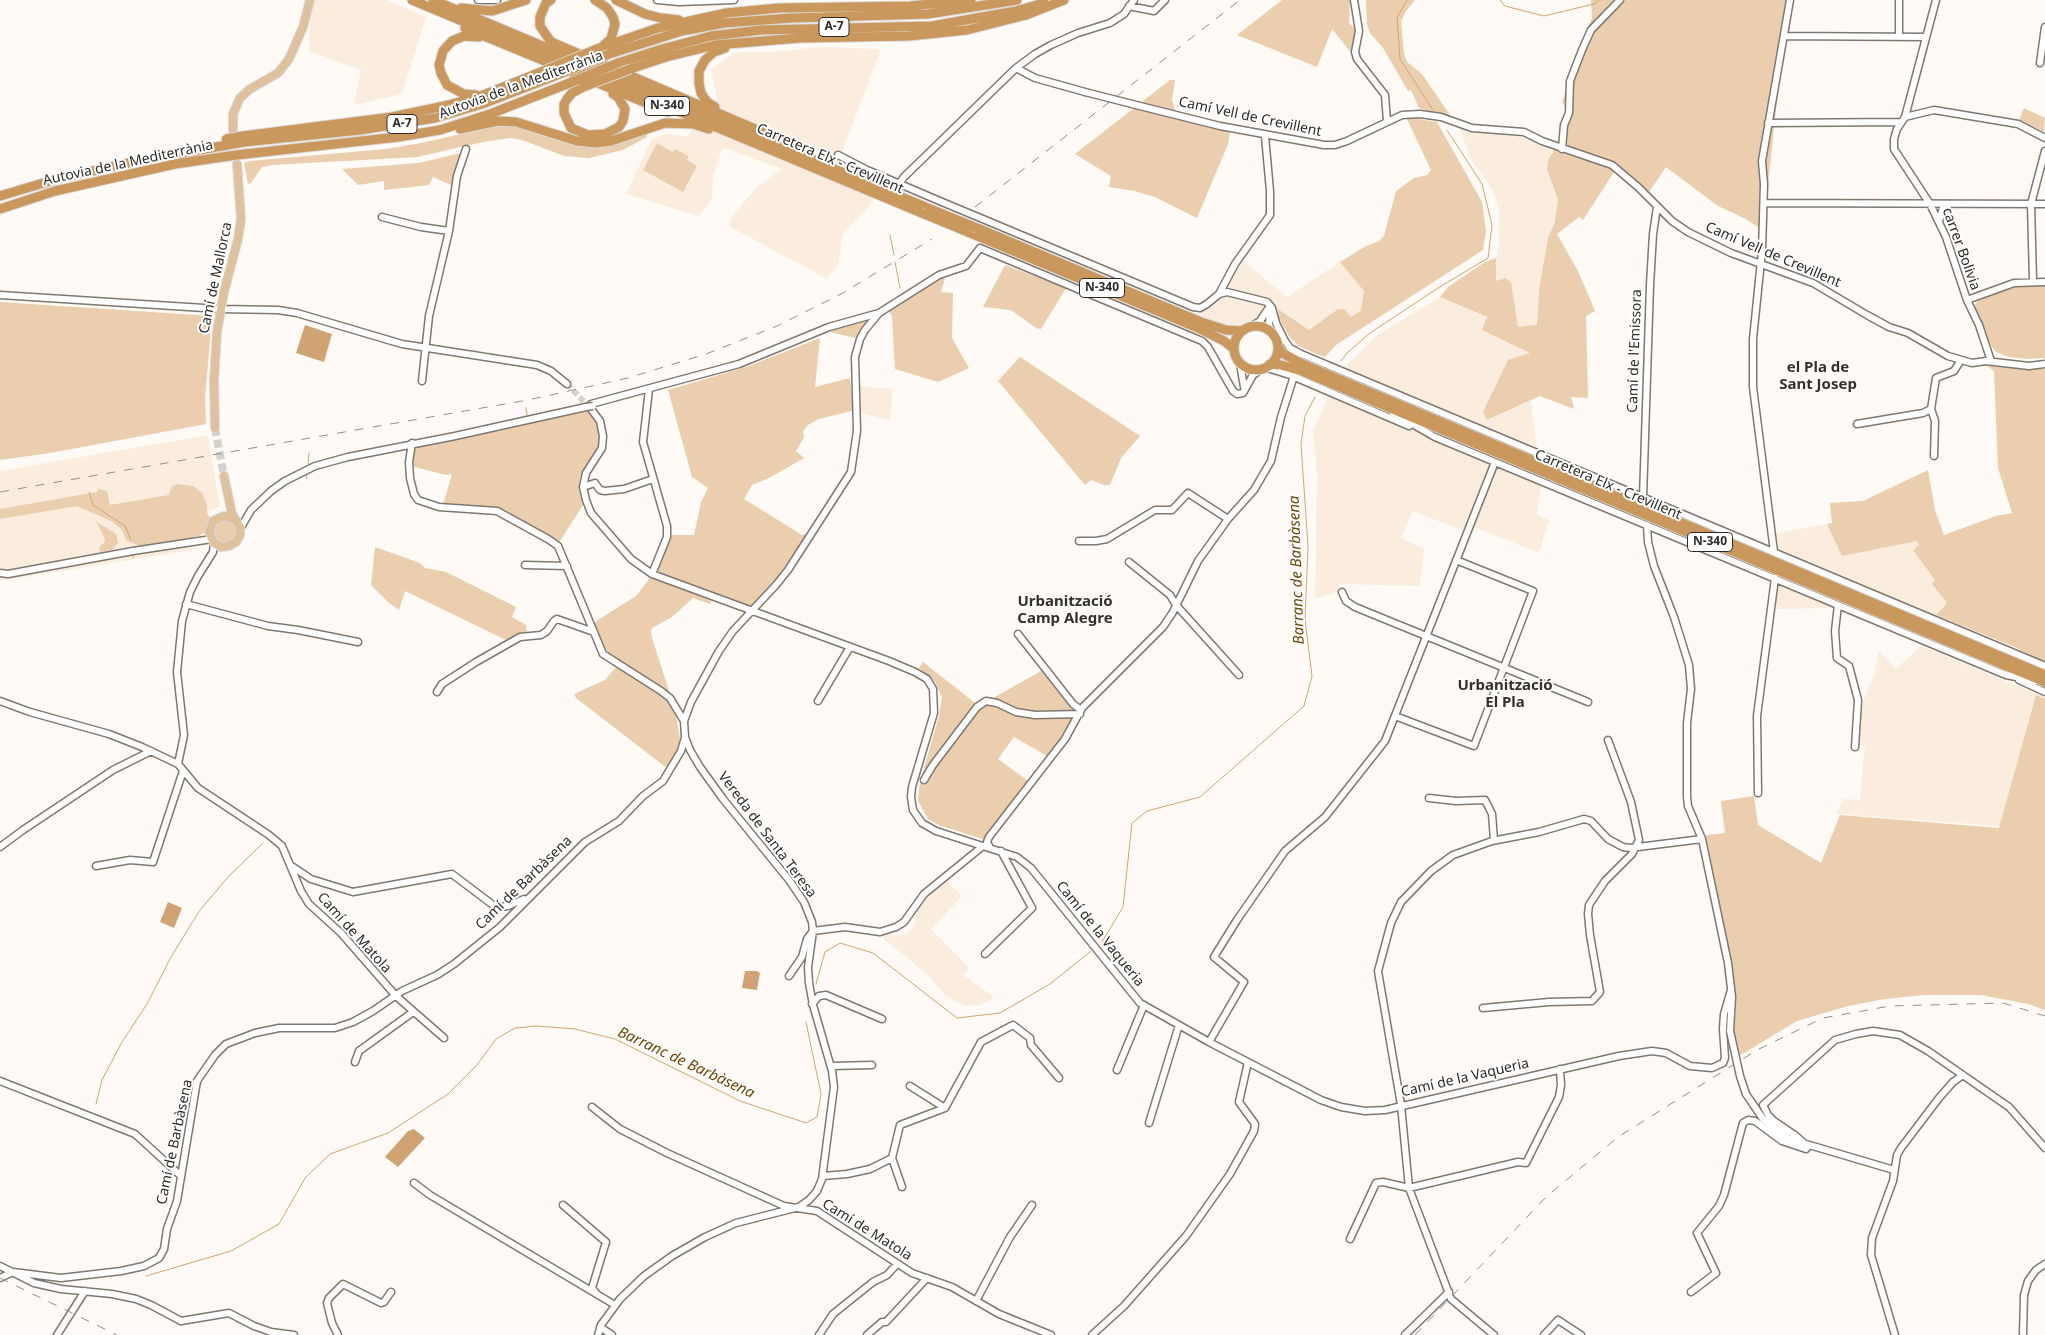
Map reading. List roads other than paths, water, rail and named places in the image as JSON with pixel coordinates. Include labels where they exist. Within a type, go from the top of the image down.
[{"type":"highway","points":[[406,0],[502,45],[596,84],[816,169]]},
{"type":"highway","name":"Carretera Elx - Crevillent","points":[[412,0],[816,169],[977,228],[1201,322],[1226,330],[1242,331]]},
{"type":"highway","points":[[433,0],[461,8],[482,11],[504,8],[526,0]]},
{"type":"highway","name":"Carretera Elx - Crevillent","points":[[433,0],[924,209],[968,232],[1198,328],[1224,341],[1234,349]]},
{"type":"highway","points":[[551,0],[546,3],[540,17],[540,26],[551,42],[835,163],[924,209]]},
{"type":"highway","points":[[595,0],[607,8],[615,24],[610,39],[599,48]]},
{"type":"highway","points":[[616,0],[646,14],[662,18],[692,20]]},
{"type":"highway","points":[[244,139],[392,116],[449,105],[486,94],[599,48],[692,20],[726,13],[779,8],[910,6],[971,0]]},
{"type":"highway","name":"Autovia de la Mediterrània","points":[[0,196],[57,179],[172,154],[229,138],[244,139],[360,130],[435,118],[482,104],[609,54],[682,31],[724,23],[792,18],[928,14],[1017,0]]},
{"type":"highway","name":"Autovia de la Mediterrània","points":[[0,209],[64,189],[176,164],[245,154],[398,138],[440,130],[490,114],[618,63],[711,36],[771,29],[932,26],[1016,12],[1052,0]]},
{"type":"highway","points":[[596,84],[618,97],[625,109],[624,121],[619,127],[606,134],[588,135],[571,128],[566,121],[564,104],[572,93],[630,68],[666,57],[715,45],[740,42],[800,38],[945,34],[1018,18],[1064,0]]},
{"type":"highway","points":[[486,94],[464,94],[447,85],[440,73],[440,57],[447,45],[464,36],[484,39],[502,45]]},
{"type":"highway","points":[[740,42],[714,52],[705,60],[699,71],[701,93],[707,102],[723,112],[774,136]]},
{"type":"highway","points":[[440,130],[460,129],[498,121],[516,122],[577,141],[596,143],[619,139],[665,123],[693,124],[716,131]]},
{"type":"highway","points":[[1240,364],[1234,349],[1235,340],[1242,331],[1252,326],[1267,329],[1272,334],[1278,348],[1277,355],[1266,367]]},
{"type":"highway","name":"Carretera Elx - Crevillent","points":[[1278,348],[1284,354],[1297,361],[2045,675]]},
{"type":"highway","name":"N-340","points":[[1240,364],[1249,370],[1266,367]]},
{"type":"highway","name":"Carretera Elx - Crevillent","points":[[1266,367],[1290,367],[2045,683]]},
{"type":"main road","points":[[229,138],[233,114],[240,98],[250,89],[278,73],[290,59],[302,26],[308,1]]},
{"type":"main road","name":"Camí de Mallorca","points":[[215,428],[216,343],[220,309],[240,229],[241,201],[237,164]]},
{"type":"main road","points":[[224,476],[228,498],[240,529],[240,535],[236,542],[225,547],[212,538],[213,521],[224,516],[228,507],[228,498]]},
{"type":"main road","points":[[224,516],[236,520]]},
{"type":"street","points":[[478,0],[497,0]]},
{"type":"street","points":[[657,0],[688,2],[734,0]]},
{"type":"street","points":[[899,184],[1016,68],[1051,45],[1078,33],[1110,23],[1124,14],[1134,0]]},
{"type":"street","points":[[1129,6],[1154,11],[1165,0]]},
{"type":"street","points":[[1354,0],[1360,32],[1355,52],[1357,59],[1385,95],[1387,121]]},
{"type":"street","points":[[1562,149],[1564,125],[1569,113],[1570,80],[1591,30],[1620,0]]},
{"type":"street","points":[[1774,552],[1753,386],[1753,339],[1764,203],[1762,162],[1790,0]]},
{"type":"street","points":[[1899,0],[1899,36]]},
{"type":"street","name":"carrer Bolivia","points":[[1936,0],[1903,119],[1897,128],[1894,149],[1939,221],[1991,361]]},
{"type":"street","points":[[2040,62],[2045,27]]},
{"type":"street","points":[[1784,36],[1926,37]]},
{"type":"street","name":"Camí Vell de Crevillent","points":[[1016,68],[1035,78],[1085,92],[1301,143],[1335,145],[1402,115],[1420,114],[1441,117],[1472,128],[1489,130],[1509,129],[1524,132],[1562,149],[1612,165],[1638,187],[1657,207],[1688,232],[1731,253],[1813,283],[1882,323],[1908,333],[1948,356],[1972,363],[1991,361],[2029,366],[2045,364]]},
{"type":"street","points":[[1768,123],[1903,119],[1934,110],[2018,124],[2045,138]]},
{"type":"street","points":[[838,155],[846,161],[899,184],[1193,307],[1200,308],[1219,294],[1235,264],[1270,215],[1270,191],[1265,136]]},
{"type":"street","points":[[422,381],[429,316],[449,231],[457,176],[466,149]]},
{"type":"street","points":[[2033,281],[2031,204],[2045,151]]},
{"type":"street","points":[[1764,203],[2045,204]]},
{"type":"street","points":[[1939,221],[1943,208],[1948,204]]},
{"type":"street","name":"Camí de l'Emissora","points":[[1643,498],[1650,284],[1653,234],[1657,207]]},
{"type":"street","points":[[382,217],[420,227],[449,231]]},
{"type":"street","points":[[236,520],[268,490],[302,470],[338,457],[412,444],[589,406],[739,364],[829,327],[877,315],[939,275],[966,266],[972,261],[978,250],[984,250],[1202,341],[1208,347],[1233,391],[1240,395],[1253,375],[1266,367],[1294,376],[1435,438],[2045,692]]},
{"type":"street","points":[[1967,300],[2014,283],[2045,282]]},
{"type":"street","points":[[1219,294],[1236,293],[1267,302],[1280,333],[1290,348],[1301,354],[2045,666]]},
{"type":"street","points":[[0,296],[220,309],[278,310],[297,313],[402,344],[537,365],[551,371],[567,384]]},
{"type":"street","points":[[1252,326],[1266,314],[1270,306]]},
{"type":"street","points":[[1270,306],[1269,324],[1272,334]]},
{"type":"street","name":"Vereda de Santa Teresa","points":[[598,1335],[600,1326],[615,1305],[644,1276],[672,1256],[736,1223],[799,1207],[817,1191],[823,1176],[834,1086],[831,1066],[812,1004],[808,967],[813,931],[812,922],[804,902],[700,767],[690,750],[685,736],[684,721],[690,702],[719,651],[733,631],[788,570],[851,472],[857,431],[855,357],[860,339],[877,315]]},
{"type":"street","points":[[1987,349],[2003,362]]},
{"type":"street","points":[[1934,456],[1934,421],[1931,409],[1936,378],[1954,371],[1961,360]]},
{"type":"street","points":[[1240,364],[1245,382],[1244,391]]},
{"type":"street","points":[[789,976],[802,957],[807,939],[813,931],[845,926],[880,932],[896,927],[904,922],[924,894],[986,847],[990,837],[1065,739],[1080,712],[1163,627],[1198,561],[1228,518],[1254,490],[1271,461],[1281,417],[1294,376]]},
{"type":"street","points":[[1351,384],[1410,400]]},
{"type":"street","points":[[648,390],[643,442],[666,526],[667,537],[652,574]]},
{"type":"street","points":[[1374,402],[1435,438]]},
{"type":"street","points":[[589,406],[600,421],[603,436],[602,448],[586,472],[583,487],[595,483],[600,490],[624,489],[653,479]]},
{"type":"street","points":[[1857,424],[1922,413],[1931,409]]},
{"type":"street","points":[[240,529],[251,510],[267,494],[299,473],[330,461],[401,448],[412,444]]},
{"type":"street","points":[[409,462],[412,444]]},
{"type":"street","points":[[401,448],[407,453],[411,487],[418,500],[439,507],[497,511],[558,546],[603,654],[670,698],[684,721]]},
{"type":"street","points":[[1209,1042],[1244,982],[1214,957],[1285,851],[1325,817],[1385,741],[1495,462]]},
{"type":"street","name":"Camí de la Vaqueria","points":[[583,487],[591,513],[631,559],[652,574],[850,647],[915,672],[927,679],[933,689],[934,712],[912,788],[913,810],[922,823],[936,831],[1017,857],[1031,868],[1128,989],[1144,1005],[1209,1042],[1321,1100],[1341,1107],[1365,1111],[1385,1110],[1560,1069],[1652,1051],[1666,1052],[1690,1066],[1718,1067],[1725,1058],[1724,1014],[1731,990]]},
{"type":"street","points":[[1079,541],[1106,539],[1155,510],[1172,510],[1188,493],[1228,518]]},
{"type":"street","points":[[1647,525],[1648,542],[1654,566],[1674,617],[1689,665],[1691,689],[1687,723],[1688,806],[1702,839],[1728,963],[1731,990],[1730,1031],[1746,1094],[1756,1112],[1789,1139],[1894,1170]]},
{"type":"street","points":[[0,573],[8,574],[212,538],[214,549],[194,583],[182,621],[178,672],[184,735],[178,764]]},
{"type":"street","points":[[210,557],[225,547]]},
{"type":"street","points":[[1395,716],[1474,746],[1533,591],[1456,560]]},
{"type":"street","points":[[1129,562],[1170,595],[1239,675]]},
{"type":"street","points":[[525,565],[567,566]]},
{"type":"street","points":[[1758,793],[1757,716],[1775,578]]},
{"type":"street","points":[[1342,592],[1346,601],[1355,607],[1588,702]]},
{"type":"street","points":[[186,604],[268,626],[358,642]]},
{"type":"street","points":[[1838,605],[1835,631],[1837,658],[1849,666],[1858,700],[1855,747]]},
{"type":"street","points":[[437,692],[442,684],[520,637],[541,635],[547,631],[554,620],[557,619],[594,632]]},
{"type":"street","points":[[1018,634],[1080,712]]},
{"type":"street","points":[[1980,639],[2021,665]]},
{"type":"street","points":[[818,701],[850,647]]},
{"type":"street","points":[[2006,675],[2045,683]]},
{"type":"street","name":"Camí de Matola","points":[[0,701],[30,712],[109,734],[178,764],[198,788],[269,835],[282,846],[301,891],[309,904],[341,933],[396,996],[444,1038]]},
{"type":"street","points":[[924,780],[933,765],[977,707],[986,701],[997,703],[1016,712],[1034,715],[1080,712]]},
{"type":"street","name":"Camí de Barbàsena","points":[[13,1272],[61,1278],[121,1271],[153,1263],[159,1258],[164,1249],[167,1229],[177,1201],[198,1082],[215,1055],[226,1044],[255,1033],[279,1028],[335,1028],[353,1022],[412,986],[437,975],[454,964],[500,927],[585,842],[619,821],[643,796],[663,781],[681,751],[685,736]]},
{"type":"street","points":[[1483,1008],[1548,1002],[1580,1003],[1592,1001],[1598,997],[1600,992],[1589,928],[1589,904],[1605,881],[1626,861],[1639,840],[1631,802],[1608,740]]},
{"type":"street","points":[[0,847],[106,774],[141,755],[151,752]]},
{"type":"street","points":[[96,866],[130,860],[153,862],[184,771]]},
{"type":"street","points":[[1430,798],[1456,801],[1486,800],[1492,814],[1494,840]]},
{"type":"street","points":[[1494,1335],[1451,1299],[1409,1188],[1401,1105],[1378,971],[1391,923],[1401,902],[1431,871],[1453,855],[1494,840],[1539,832],[1584,819],[1591,821],[1604,835],[1623,847],[1702,839]]},
{"type":"street","points":[[984,954],[1032,908],[1002,851]]},
{"type":"street","points":[[290,864],[298,872],[311,879],[353,892],[452,874],[493,905],[499,907],[508,906],[528,898]]},
{"type":"street","points":[[812,1004],[819,996],[826,995],[882,1019]]},
{"type":"street","points":[[1117,1070],[1144,1005]]},
{"type":"street","points":[[355,1062],[359,1051],[414,1012]]},
{"type":"street","points":[[902,1187],[892,1158],[900,1125],[945,1108],[981,1042],[1013,1025],[1030,1038],[1031,1045],[1059,1078]]},
{"type":"street","points":[[1149,1124],[1178,1025]]},
{"type":"street","points":[[1808,1145],[1774,1121],[1768,1115],[1763,1105],[1835,1040],[1873,1031],[1900,1035],[1928,1051],[2009,1107],[2045,1148]]},
{"type":"street","points":[[1092,1335],[1124,1306],[1186,1236],[1230,1174],[1254,1131],[1254,1124],[1239,1102],[1248,1062]]},
{"type":"street","points":[[831,1066],[872,1065]]},
{"type":"street","points":[[1350,1239],[1376,1183],[1383,1182],[1409,1188],[1518,1162],[1526,1163],[1560,1097],[1560,1069]]},
{"type":"street","points":[[1896,1335],[1871,1255],[1872,1238],[1893,1181],[1897,1155],[1926,1113],[1953,1082],[1962,1075]]},
{"type":"street","points":[[0,1081],[135,1134],[181,1176]]},
{"type":"street","points":[[910,1086],[945,1108]]},
{"type":"street","name":"Camí de Matola","points":[[592,1107],[620,1129],[667,1153],[784,1206],[817,1211],[912,1272],[952,1287],[999,1314],[1051,1335]]},
{"type":"street","points":[[1691,1292],[1716,1273],[1696,1233],[1719,1206],[1724,1195],[1743,1124],[1748,1120],[1755,1121],[1782,1141],[1806,1149],[1808,1145]]},
{"type":"street","points":[[823,1176],[847,1174],[870,1169],[892,1158]]},
{"type":"street","points":[[414,1183],[430,1195],[615,1305]]},
{"type":"street","points":[[562,1205],[606,1242],[592,1288],[596,1294]]},
{"type":"street","points":[[976,1301],[1010,1237],[1032,1205]]},
{"type":"street","points":[[820,1335],[833,1314],[873,1282],[887,1275],[897,1264]]},
{"type":"street","points":[[2023,1335],[2024,1295],[2028,1281],[2036,1270],[2045,1264]]},
{"type":"street","points":[[0,1266],[34,1284],[136,1299],[181,1321],[229,1313],[254,1326],[271,1332],[294,1335]]},
{"type":"street","points":[[0,1278],[13,1272]]},
{"type":"street","points":[[867,1335],[882,1322],[886,1322],[927,1278]]},
{"type":"street","points":[[338,1335],[332,1323],[327,1303],[329,1298],[343,1284],[381,1303],[384,1302],[391,1292]]},
{"type":"street","points":[[57,1335],[85,1292]]},
{"type":"street","points":[[1405,1335],[1448,1292]]},
{"type":"street","points":[[1544,1335],[1558,1320],[1581,1335]]},
{"type":"street","points":[[600,1326],[612,1335]]},
{"type":"waterway","name":"Barranc de Barbàsena","points":[[1407,0],[1397,18],[1400,59],[1433,110]]},
{"type":"waterway","name":"Barranc de Barbàsena","points":[[1500,0],[1505,6],[1544,16],[1594,4],[1599,0]]},
{"type":"waterway","name":"Barranc de Barbàsena","points":[[1341,361],[1347,353],[1370,333],[1438,288],[1488,258],[1492,225],[1482,184],[1447,130]]},
{"type":"waterway","points":[[890,235],[894,255]]},
{"type":"waterway","points":[[895,262],[900,288]]},
{"type":"waterway","name":"Barranc de Barbàsena","points":[[1102,942],[1123,907],[1132,823],[1147,811],[1200,797],[1304,706],[1312,676],[1305,619],[1308,546],[1301,444],[1305,416],[1315,397]]},
{"type":"waterway","points":[[526,408],[527,415]]},
{"type":"waterway","points":[[308,464],[309,453]]},
{"type":"waterway","points":[[306,473],[307,479]]},
{"type":"waterway","points":[[89,492],[93,505],[125,526],[131,540]]},
{"type":"waterway","points":[[96,1104],[102,1080],[122,1042],[147,1004],[171,957],[200,910],[229,876],[263,843]]},
{"type":"waterway","name":"Barranc de Barbàsena","points":[[816,984],[825,952],[840,943],[873,953],[957,1018],[1000,1013],[1050,984],[1091,951]]},
{"type":"waterway","name":"Barranc de Barbàsena","points":[[146,1276],[231,1251],[279,1224],[305,1178],[330,1154],[388,1133],[448,1094],[477,1065],[496,1039],[515,1028],[537,1026],[575,1029],[615,1039],[740,1101],[806,1123],[817,1117],[821,1094],[806,1022]]},
{"type":"tunnel","points":[[567,384],[590,408]]},
{"type":"tunnel","points":[[215,428],[224,476]]},
{"type":"railway","points":[[975,207],[1240,0]]},
{"type":"railway","points":[[0,492],[528,400],[628,378],[706,354],[777,326],[841,294],[932,239]]},
{"type":"railway","points":[[1415,1335],[1546,1197],[1618,1137],[1757,1050],[1823,1018],[1890,1006],[2003,1003],[2045,1016]]},
{"type":"railway","points":[[0,1278],[117,1335]]},
{"type":"district","name":"el Pla de Sant Josep","points":[[1818,376]]},
{"type":"district","name":"Urbanització Camp Alegre","points":[[1065,610]]},
{"type":"district","name":"Urbanització El Pla","points":[[1505,694]]}]
